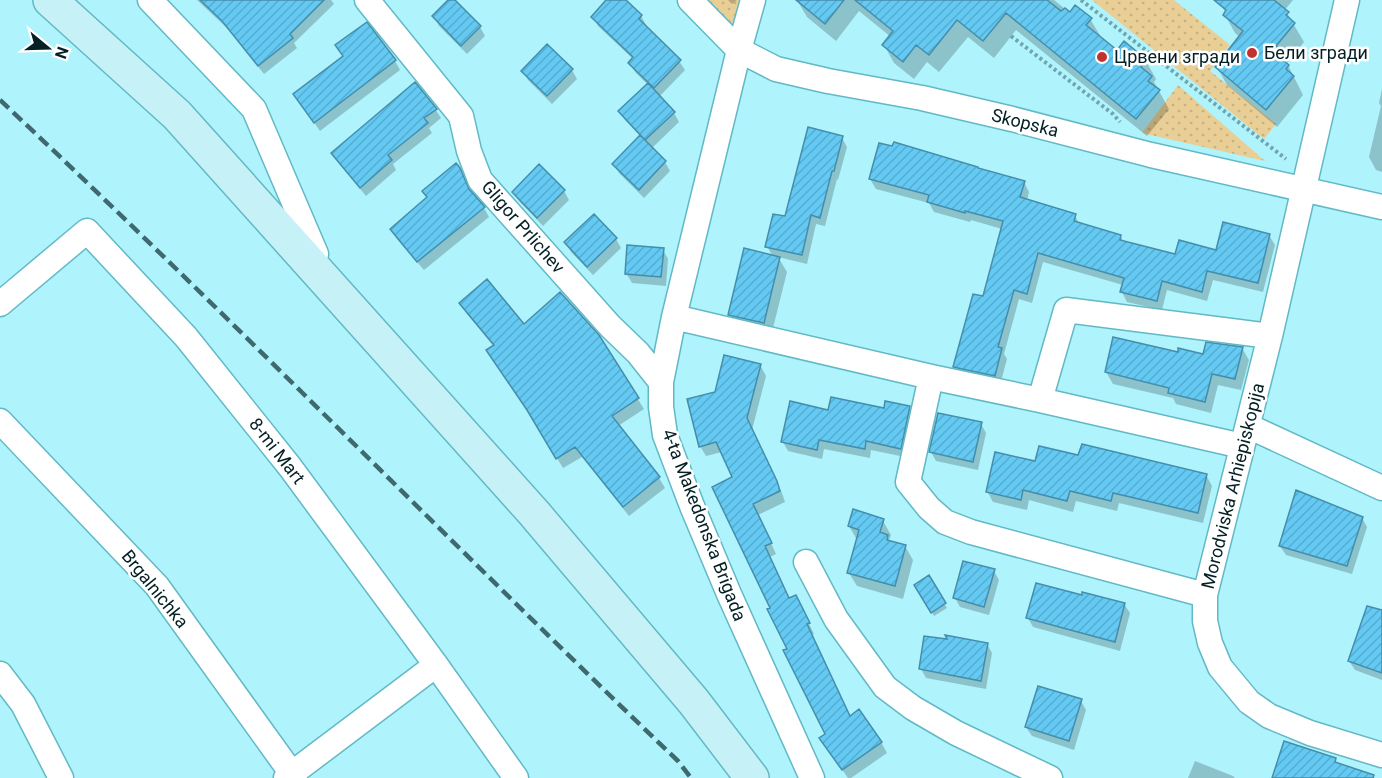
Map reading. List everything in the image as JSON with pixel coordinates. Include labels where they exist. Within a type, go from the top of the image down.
[{"type":"street","points":[[50,0],[177,115],[534,513],[694,702],[752,778]]},
{"type":"street","points":[[150,0],[254,109],[316,254],[313,266]]},
{"type":"street","name":"Gligor Prlichev","points":[[367,0],[461,116],[469,152],[480,180],[610,326],[638,353],[661,382]]},
{"type":"street","name":"Skopska","points":[[690,0],[739,50],[776,69],[922,98],[1151,155],[1382,207]]},
{"type":"street","name":"4-ta Makedonska Brigada","points":[[753,0],[675,317],[661,382],[661,407],[665,435],[692,506],[812,778]]},
{"type":"street","name":"Morodviska Arhiepiskopija","points":[[1347,0],[1270,336],[1205,595],[1205,621],[1210,643],[1220,667],[1249,702],[1269,716],[1310,733],[1382,755]]},
{"type":"street","name":"8-mi Mart","points":[[0,304],[87,231],[186,337],[290,467],[516,778]]},
{"type":"street","points":[[1040,400],[1066,310],[1270,336]]},
{"type":"street","points":[[675,317],[1040,400],[1245,436],[1382,488]]},
{"type":"street","points":[[931,377],[908,482],[929,508],[945,522],[971,532],[1205,595]]},
{"type":"street","name":"Brgalnichka","points":[[0,421],[157,586],[291,777],[436,665]]},
{"type":"street","points":[[806,562],[836,619],[885,687],[913,708],[956,733],[1050,778]]},
{"type":"street","points":[[0,674],[23,704],[61,778]]},
{"type":"path","points":[[1081,0],[1292,164]]},
{"type":"path","points":[[1011,36],[1113,114]]},
{"type":"shaded area","points":[[705,0],[740,0],[732,28]]},
{"type":"shaded area","points":[[1092,0],[1174,0],[1230,45],[1210,71],[1276,124],[1264,139]]},
{"type":"shaded area","points":[[1178,85],[1265,161],[1142,133]]},
{"type":"building","points":[[200,0],[324,0],[290,34],[293,38],[258,66],[222,21]]},
{"type":"building","points":[[448,0],[455,0],[481,26],[461,46],[432,16]]},
{"type":"building","points":[[606,0],[626,0],[642,15],[639,19],[681,60],[654,88],[628,63],[633,57],[591,17]]},
{"type":"building","points":[[796,0],[844,0],[825,24]]},
{"type":"building","name":"Црвени згради","points":[[855,0],[1047,0],[1061,11],[1065,8],[1070,12],[1075,5],[1092,18],[1086,25],[1117,50],[1124,41],[1147,60],[1141,67],[1152,76],[1148,81],[1160,90],[1136,119],[1006,13],[983,41],[957,20],[929,55],[916,45],[903,62],[882,45],[893,31]]},
{"type":"building","name":"Бели згради","points":[[1214,0],[1274,0],[1289,12],[1286,15],[1295,23],[1276,46],[1281,50],[1277,55],[1289,65],[1286,69],[1294,76],[1266,110],[1215,67],[1243,31],[1223,15],[1226,10]]},
{"type":"building","points":[[367,22],[396,60],[314,123],[293,94],[343,56],[335,45]]},
{"type":"building","points":[[547,44],[573,69],[547,96],[521,71]]},
{"type":"building","points":[[415,82],[437,109],[424,118],[428,123],[388,155],[392,160],[360,188],[331,153]]},
{"type":"building","points":[[648,83],[675,112],[645,140],[618,111]]},
{"type":"building","points":[[808,127],[843,136],[820,218],[811,215],[802,255],[765,247],[773,214],[785,216]]},
{"type":"building","points":[[640,135],[666,161],[639,190],[612,164]]},
{"type":"building","points":[[894,142],[1025,181],[1020,197],[1076,214],[1074,221],[1121,235],[1120,240],[1175,254],[1179,240],[1216,250],[1223,222],[1270,234],[1258,283],[1207,271],[1202,292],[1162,281],[1157,301],[1120,292],[1124,278],[1038,253],[1027,294],[1014,290],[998,347],[1002,348],[995,376],[953,367],[973,294],[983,296],[1003,221],[927,202],[929,195],[869,179],[879,143],[892,146]]},
{"type":"building","points":[[456,163],[469,189],[485,207],[417,262],[390,229],[427,197],[422,191]]},
{"type":"building","points":[[539,164],[565,190],[537,218],[512,192]]},
{"type":"building","points":[[594,214],[617,238],[587,267],[564,242]]},
{"type":"building","points":[[627,245],[664,248],[661,277],[625,274]]},
{"type":"building","points":[[744,248],[780,257],[764,323],[728,315]]},
{"type":"building","points":[[487,279],[524,324],[560,292],[599,335],[639,398],[612,416],[660,477],[623,507],[575,447],[556,459],[527,410],[486,350],[494,345],[459,303]]},
{"type":"building","points":[[1113,337],[1178,352],[1178,348],[1203,354],[1206,342],[1243,347],[1235,379],[1212,374],[1205,402],[1168,393],[1169,388],[1105,372]]},
{"type":"building","points":[[724,355],[761,364],[747,418],[780,491],[753,504],[772,543],[765,546],[789,598],[796,595],[810,623],[807,624],[850,716],[859,709],[882,742],[842,770],[819,738],[825,734],[783,650],[787,649],[767,609],[770,608],[712,487],[732,477],[716,442],[699,447],[687,399],[715,392]]},
{"type":"building","points":[[831,397],[884,408],[885,401],[910,406],[901,449],[866,441],[865,449],[819,440],[817,450],[781,442],[790,401],[828,410]]},
{"type":"building","points":[[938,413],[982,422],[973,462],[929,452]]},
{"type":"building","points":[[1082,444],[1207,474],[1198,513],[1113,493],[1111,501],[1070,491],[1067,501],[1023,490],[1021,500],[986,492],[995,452],[1035,461],[1039,446],[1078,455]]},
{"type":"building","points":[[1296,490],[1363,517],[1347,566],[1279,546]]},
{"type":"building","points":[[853,509],[884,519],[880,532],[888,535],[887,540],[906,545],[895,586],[847,573],[859,530],[848,526]]},
{"type":"building","points":[[963,561],[995,569],[984,607],[953,598]]},
{"type":"building","points":[[929,575],[946,603],[931,613],[914,585]]},
{"type":"building","points":[[1036,583],[1125,603],[1115,642],[1026,618]]},
{"type":"building","points":[[1367,606],[1382,610],[1382,673],[1348,661]]},
{"type":"building","points":[[945,635],[988,643],[981,681],[919,669],[924,636],[947,639]]},
{"type":"building","points":[[1038,686],[1082,699],[1069,741],[1025,727]]},
{"type":"building","points":[[1284,741],[1336,758],[1335,762],[1374,775],[1373,778],[1272,778]]},
{"type":"railway","points":[[0,100],[86,181],[678,761],[691,778]]},
{"type":"place","name":"Бели згради","points":[[1252,53]]},
{"type":"place","name":"Црвени згради","points":[[1102,57]]}]
